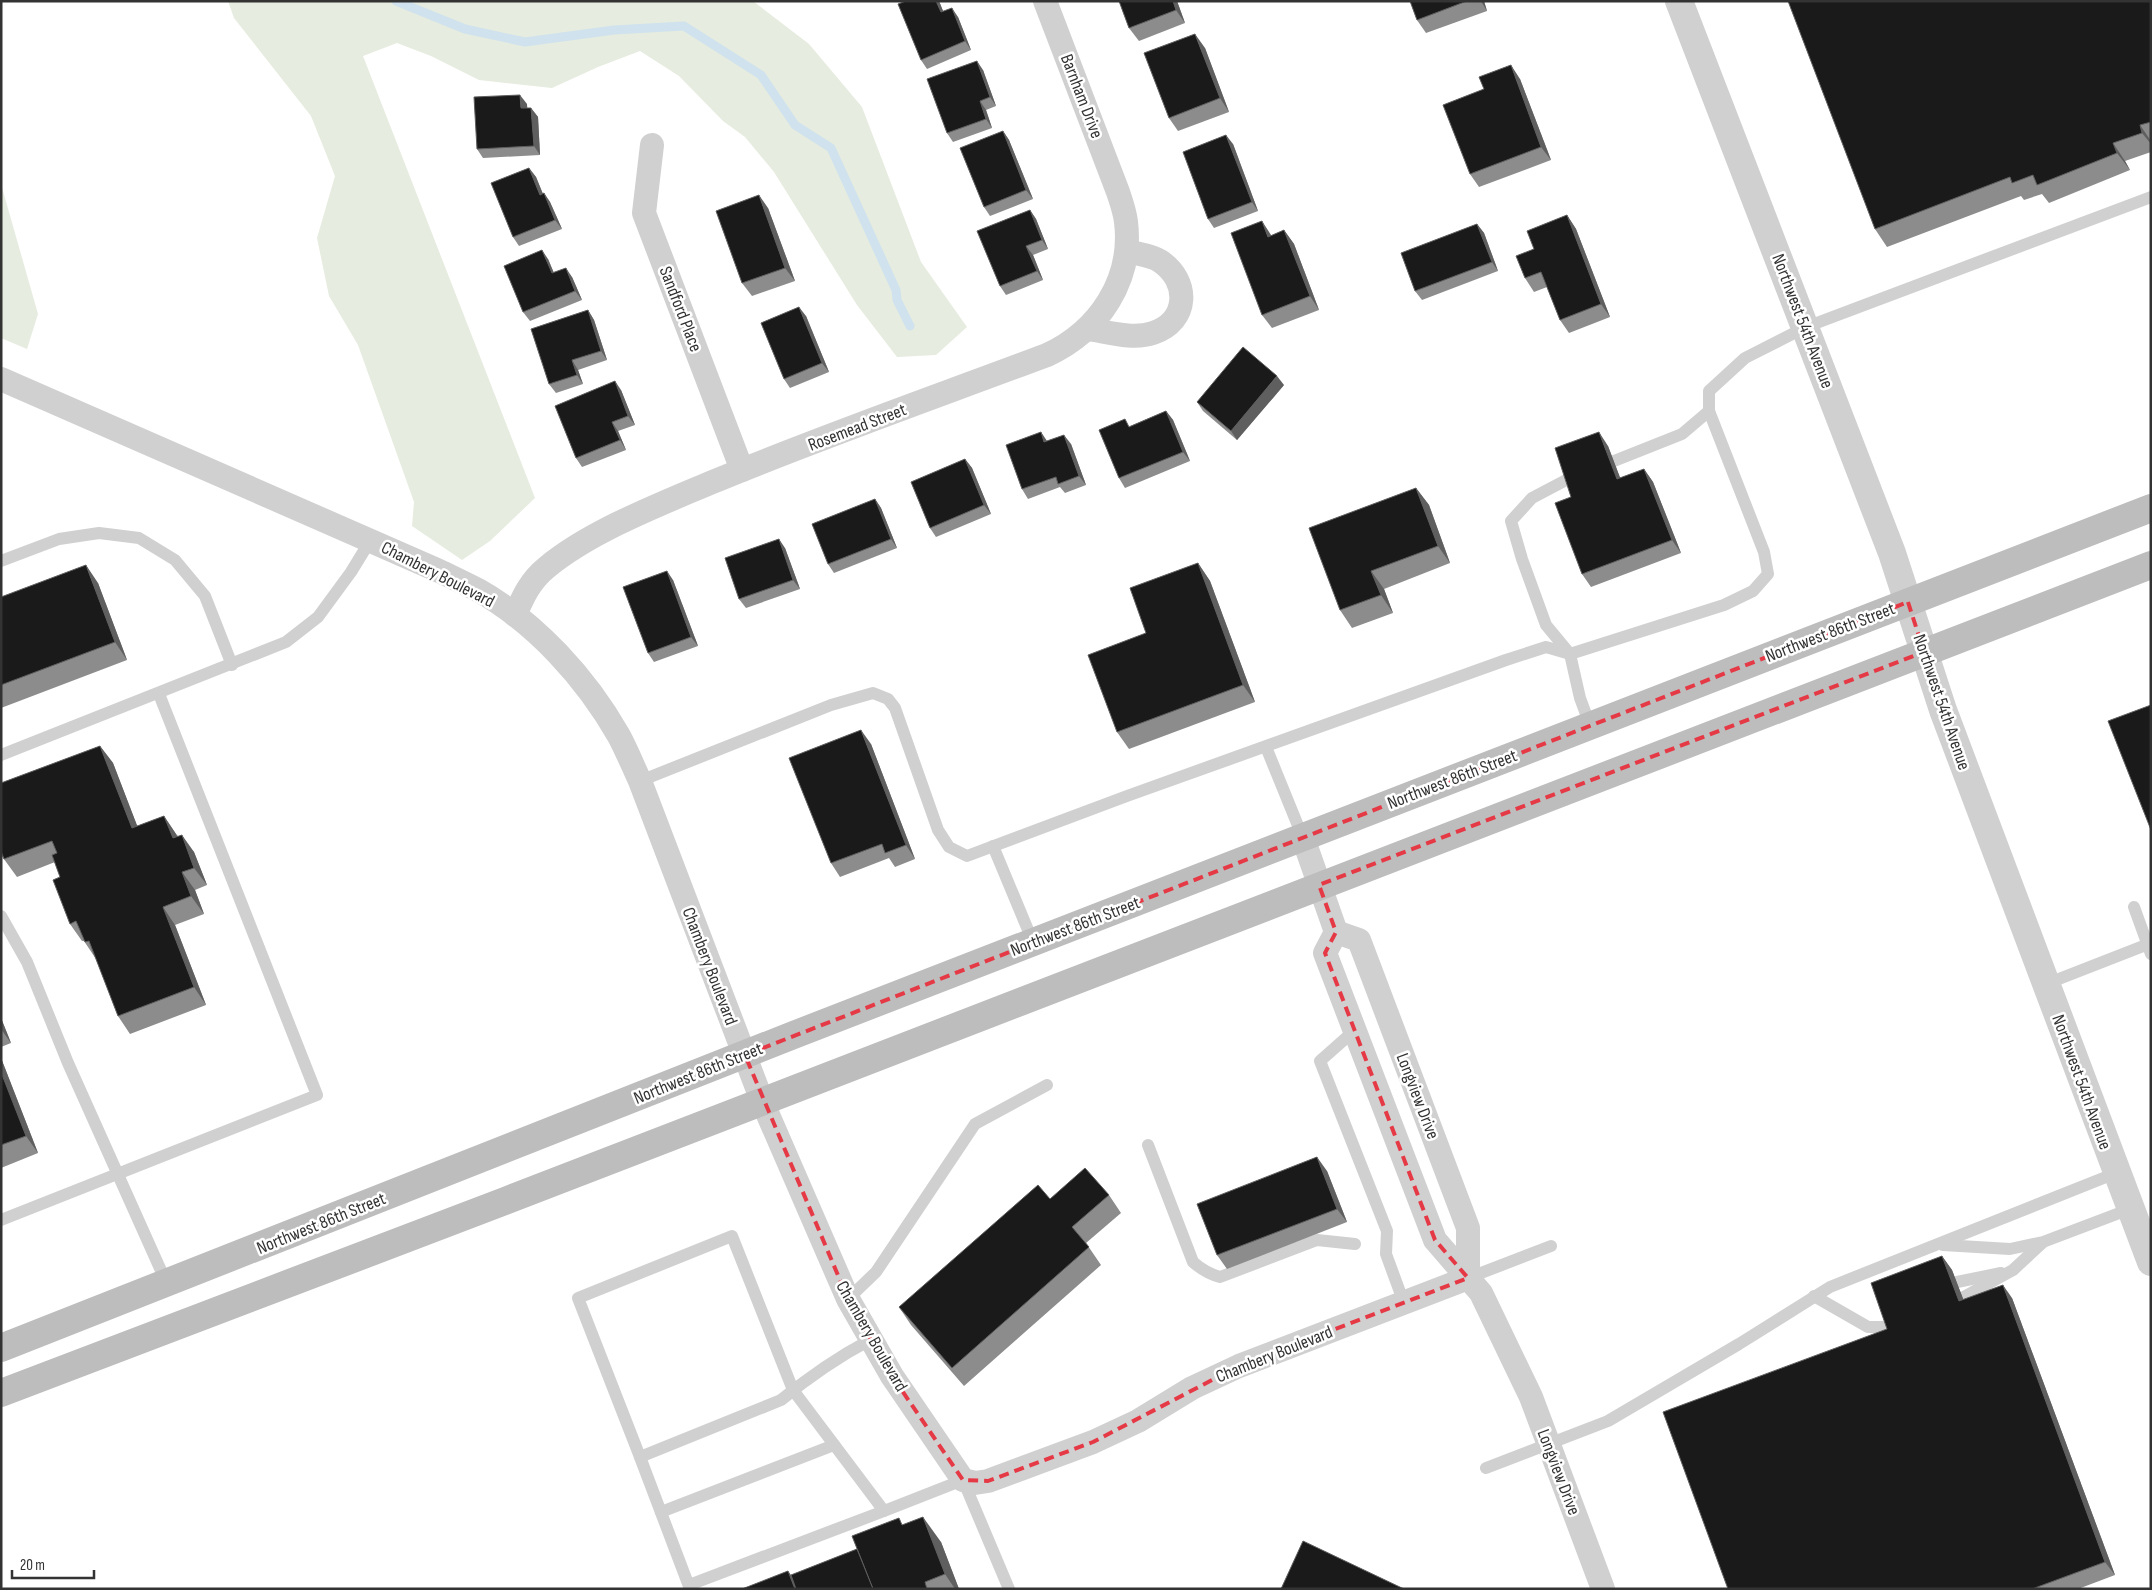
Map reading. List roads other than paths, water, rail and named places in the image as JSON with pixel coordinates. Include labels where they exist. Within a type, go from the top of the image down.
[{"type":"main road","name":"Northwest 86th Street","points":[[1,1348],[1033,942],[2151,508]]},
{"type":"main road","points":[[1,1393],[496,1205],[1319,885],[2151,565]]},
{"type":"street","name":"Barnham Drive","points":[[1045,1],[1118,192]]},
{"type":"street","name":"Northwest 54th Avenue","points":[[1679,1],[1892,553],[1943,710],[2151,1262]]},
{"type":"street","name":"Sandford Place","points":[[652,145],[644,212],[742,470]]},
{"type":"street","name":"Rosemead Street","points":[[514,615],[529,584],[546,568],[579,546],[655,506],[742,470],[1063,348],[1088,329],[1107,306],[1120,280],[1126,251],[1126,221],[1118,192]]},
{"type":"street","points":[[1088,329],[1139,336],[1164,328],[1172,324],[1177,317],[1182,294],[1179,284],[1171,271],[1159,260],[1126,251]]},
{"type":"street","name":"Chambery Boulevard","points":[[1,379],[437,570],[478,591],[514,615],[558,653],[592,693],[619,737],[640,781],[762,1101],[848,1299],[892,1376],[963,1480],[975,1483],[988,1481],[1092,1442],[1138,1421],[1192,1388],[1239,1366],[1468,1278]]},
{"type":"street","points":[[1303,838],[1336,932]]},
{"type":"street","name":"Longview Drive","points":[[1468,1278],[1468,1228],[1359,940],[1336,932],[1325,953],[1435,1240],[1468,1278],[1482,1293],[1531,1397],[1603,1589]]},
{"type":"lane","points":[[640,781],[831,705],[873,693],[888,699],[895,708],[938,830],[949,847],[967,856],[1546,647],[1570,654],[1724,605],[1753,591],[1768,574],[1764,552],[1709,411],[1709,391],[1724,375],[1745,358],[1806,327],[2151,197]]},
{"type":"lane","points":[[1614,461],[1682,434],[1709,411]]},
{"type":"lane","points":[[1570,478],[1532,498],[1512,521],[1522,558],[1546,625],[1570,654],[1580,698],[1590,725]]},
{"type":"lane","points":[[1,561],[59,540],[100,533],[139,538],[175,560],[205,596],[232,665]]},
{"type":"lane","points":[[1,755],[159,694],[286,642],[318,617],[351,572],[370,541]]},
{"type":"lane","points":[[1,1220],[317,1095],[159,694]]},
{"type":"lane","points":[[1266,747],[1303,838]]},
{"type":"lane","points":[[993,846],[1033,942]]},
{"type":"lane","points":[[2046,984],[2150,948],[2134,907]]},
{"type":"lane","points":[[1,916],[27,962],[68,1063],[167,1284]]},
{"type":"lane","points":[[1355,1030],[1320,1061],[1387,1232],[1386,1254],[1404,1303]]},
{"type":"lane","points":[[848,1299],[876,1272],[976,1124],[1047,1085]]},
{"type":"lane","points":[[1148,1145],[1193,1262],[1201,1270],[1220,1277],[1317,1240],[1355,1244]]},
{"type":"lane","points":[[1486,1468],[1608,1421],[1830,1287],[2116,1173]]},
{"type":"lane","points":[[1938,1245],[2010,1249],[2042,1242],[2130,1209]]},
{"type":"lane","points":[[884,1511],[793,1390],[732,1236],[578,1298],[689,1587],[884,1511],[963,1480],[1009,1589]]},
{"type":"lane","points":[[1962,1298],[2013,1270],[2042,1242]]},
{"type":"lane","points":[[1468,1278],[1552,1246]]},
{"type":"lane","points":[[1957,1282],[2013,1270]]},
{"type":"lane","points":[[1814,1296],[1868,1327],[1891,1326]]},
{"type":"lane","points":[[1868,1327],[1880,1316]]},
{"type":"lane","points":[[640,1457],[781,1400],[841,1355],[870,1340]]},
{"type":"lane","points":[[661,1512],[834,1445]]},
{"type":"waterway","points":[[396,1],[465,29],[525,42],[614,30],[684,26],[761,75],[795,125],[831,148],[896,290],[897,300],[910,326]]}]
